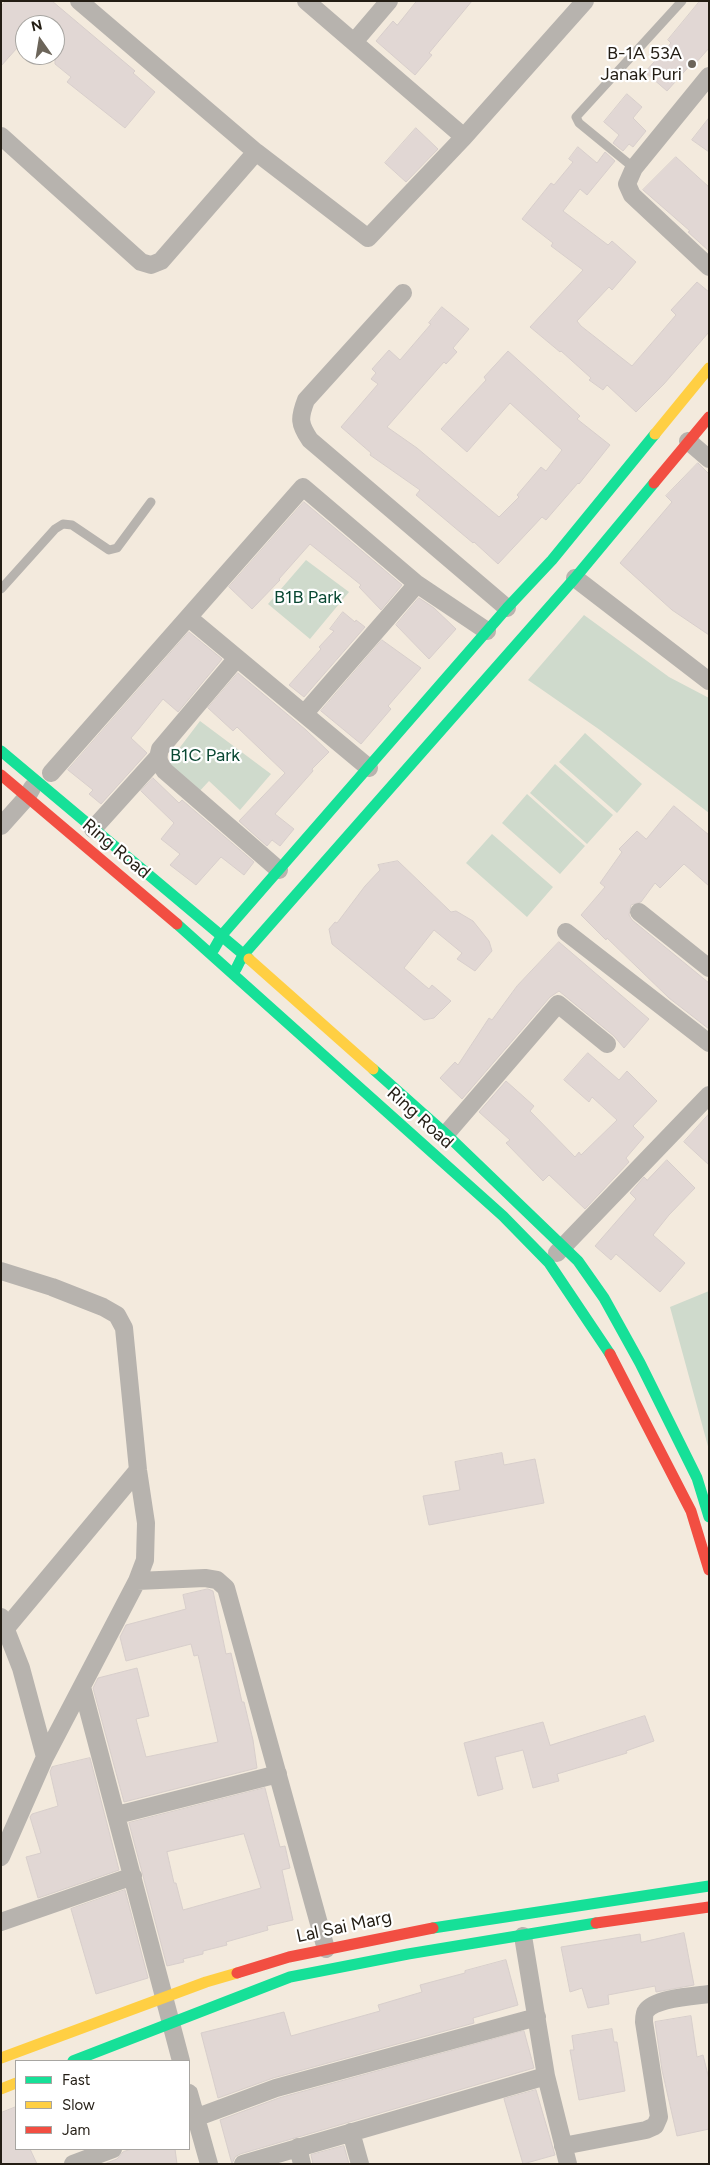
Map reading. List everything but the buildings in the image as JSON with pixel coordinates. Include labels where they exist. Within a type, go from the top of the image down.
[{"type":"street","points":[[79,1],[256,152],[368,238],[464,137],[585,1]]},
{"type":"street","points":[[306,1],[464,137]]},
{"type":"street","points":[[354,42],[389,1]]},
{"type":"street","points":[[709,76],[634,168],[627,184],[632,195],[709,267]]},
{"type":"street","points":[[1,136],[141,262],[150,265],[161,260],[256,152]]},
{"type":"street","points":[[403,292],[306,400],[300,414],[302,428],[310,440],[507,608]]},
{"type":"street","points":[[233,973],[243,955],[564,569],[709,368]]},
{"type":"street","points":[[212,954],[222,935],[507,608],[564,569],[709,417]]},
{"type":"street","points":[[688,441],[709,459]]},
{"type":"street","points":[[1,826],[189,618],[303,487],[417,584],[487,631]]},
{"type":"street","points":[[564,569],[709,681]]},
{"type":"street","points":[[304,714],[417,584]]},
{"type":"street","points":[[189,618],[369,768]]},
{"type":"street","points":[[94,828],[158,757],[160,749],[237,658]]},
{"type":"street","name":"Ring Road","points":[[1,751],[43,780],[94,828],[222,935],[446,1134],[578,1261],[604,1298],[640,1363],[697,1478],[709,1517]]},
{"type":"street","points":[[158,757],[165,771],[279,870]]},
{"type":"street","name":"Ring Road","points":[[1,774],[212,954],[503,1216],[549,1263],[617,1364],[692,1511],[709,1567]]},
{"type":"street","points":[[638,912],[709,968]]},
{"type":"street","points":[[566,932],[709,1042]]},
{"type":"street","points":[[446,1134],[558,1004],[607,1044]]},
{"type":"street","points":[[549,1263],[709,1096]]},
{"type":"street","points":[[1,1271],[52,1287],[117,1315],[124,1328],[138,1470],[146,1523],[145,1560],[137,1581],[46,1757],[1,1857]]},
{"type":"street","points":[[46,1757],[21,1668],[4,1622],[138,1470]]},
{"type":"street","points":[[137,1581],[205,1578],[217,1580],[226,1588],[326,1949]]},
{"type":"street","points":[[82,1687],[180,2060]]},
{"type":"street","points":[[117,1815],[278,1774]]},
{"type":"street","points":[[1,1922],[133,1876]]},
{"type":"street","points":[[678,1891],[701,1876]]},
{"type":"street","name":"Lal Sai Marg","points":[[1,2058],[206,1982],[279,1960],[401,1933],[709,1886]]},
{"type":"street","points":[[76,2060],[290,1977],[408,1954],[679,1910],[709,1907]]},
{"type":"street","points":[[523,1936],[546,2076],[563,2158],[655,2126],[659,2117],[644,2022],[645,2012],[652,2005],[665,2000],[709,1994]]},
{"type":"street","points":[[192,2119],[276,2088],[537,2017]]},
{"type":"street","points":[[243,2164],[300,2156],[351,2132],[546,2076]]},
{"type":"street","points":[[1,2089],[15,2083]]},
{"type":"street","points":[[190,2102],[192,2119],[209,2164]]},
{"type":"street","points":[[351,2132],[360,2164]]},
{"type":"street","points":[[73,2164],[105,2155]]},
{"type":"lane","points":[[634,168],[579,123],[576,117],[682,1]]},
{"type":"lane","points":[[1,589],[55,529],[63,524],[72,525],[109,550],[117,548],[151,502]]},
{"type":"green space","name":"B1B Park","points":[[306,560],[349,592],[310,639],[268,604]]},
{"type":"green space","points":[[584,615],[669,677],[709,698],[709,813],[600,730],[528,680]]},
{"type":"green space","name":"B1C Park","points":[[200,721],[271,774],[240,810],[209,781],[197,794],[165,767]]},
{"type":"green space","points":[[585,733],[642,784],[617,813],[559,762]]},
{"type":"green space","points":[[555,764],[613,815],[587,844],[530,793]]},
{"type":"green space","points":[[527,794],[585,846],[560,874],[502,823]]},
{"type":"green space","points":[[492,834],[553,887],[527,917],[466,863]]},
{"type":"green space","points":[[709,1291],[709,1450],[670,1307]]},
{"type":"traffic: fast","points":[[214,949],[222,935],[507,608],[552,560],[655,434]]},
{"type":"traffic: fast","points":[[236,969],[243,955],[575,578],[654,483]]},
{"type":"traffic: fast","points":[[1,751],[249,959]]},
{"type":"traffic: fast","points":[[177,924],[503,1216],[549,1263],[610,1354]]},
{"type":"traffic: fast","points":[[373,1069],[446,1134],[578,1261],[604,1298],[640,1363],[697,1478],[709,1517]]},
{"type":"traffic: fast","points":[[433,1928],[709,1886]]},
{"type":"traffic: fast","points":[[76,2060],[290,1977],[408,1954],[596,1923]]},
{"type":"traffic: slow","points":[[655,434],[709,368]]},
{"type":"traffic: slow","points":[[249,959],[373,1069]]},
{"type":"traffic: slow","points":[[1,2058],[206,1982],[237,1973]]},
{"type":"traffic: slow","points":[[1,2089],[15,2083]]},
{"type":"traffic: jam","points":[[654,483],[709,417]]},
{"type":"traffic: jam","points":[[1,775],[177,924]]},
{"type":"traffic: jam","points":[[610,1354],[691,1511],[709,1570]]},
{"type":"traffic: jam","points":[[596,1923],[709,1907]]},
{"type":"traffic: jam","points":[[237,1973],[289,1957],[433,1928]]},
{"type":"place","name":"B-1A 53A Janak Puri","points":[[692,64]]}]
